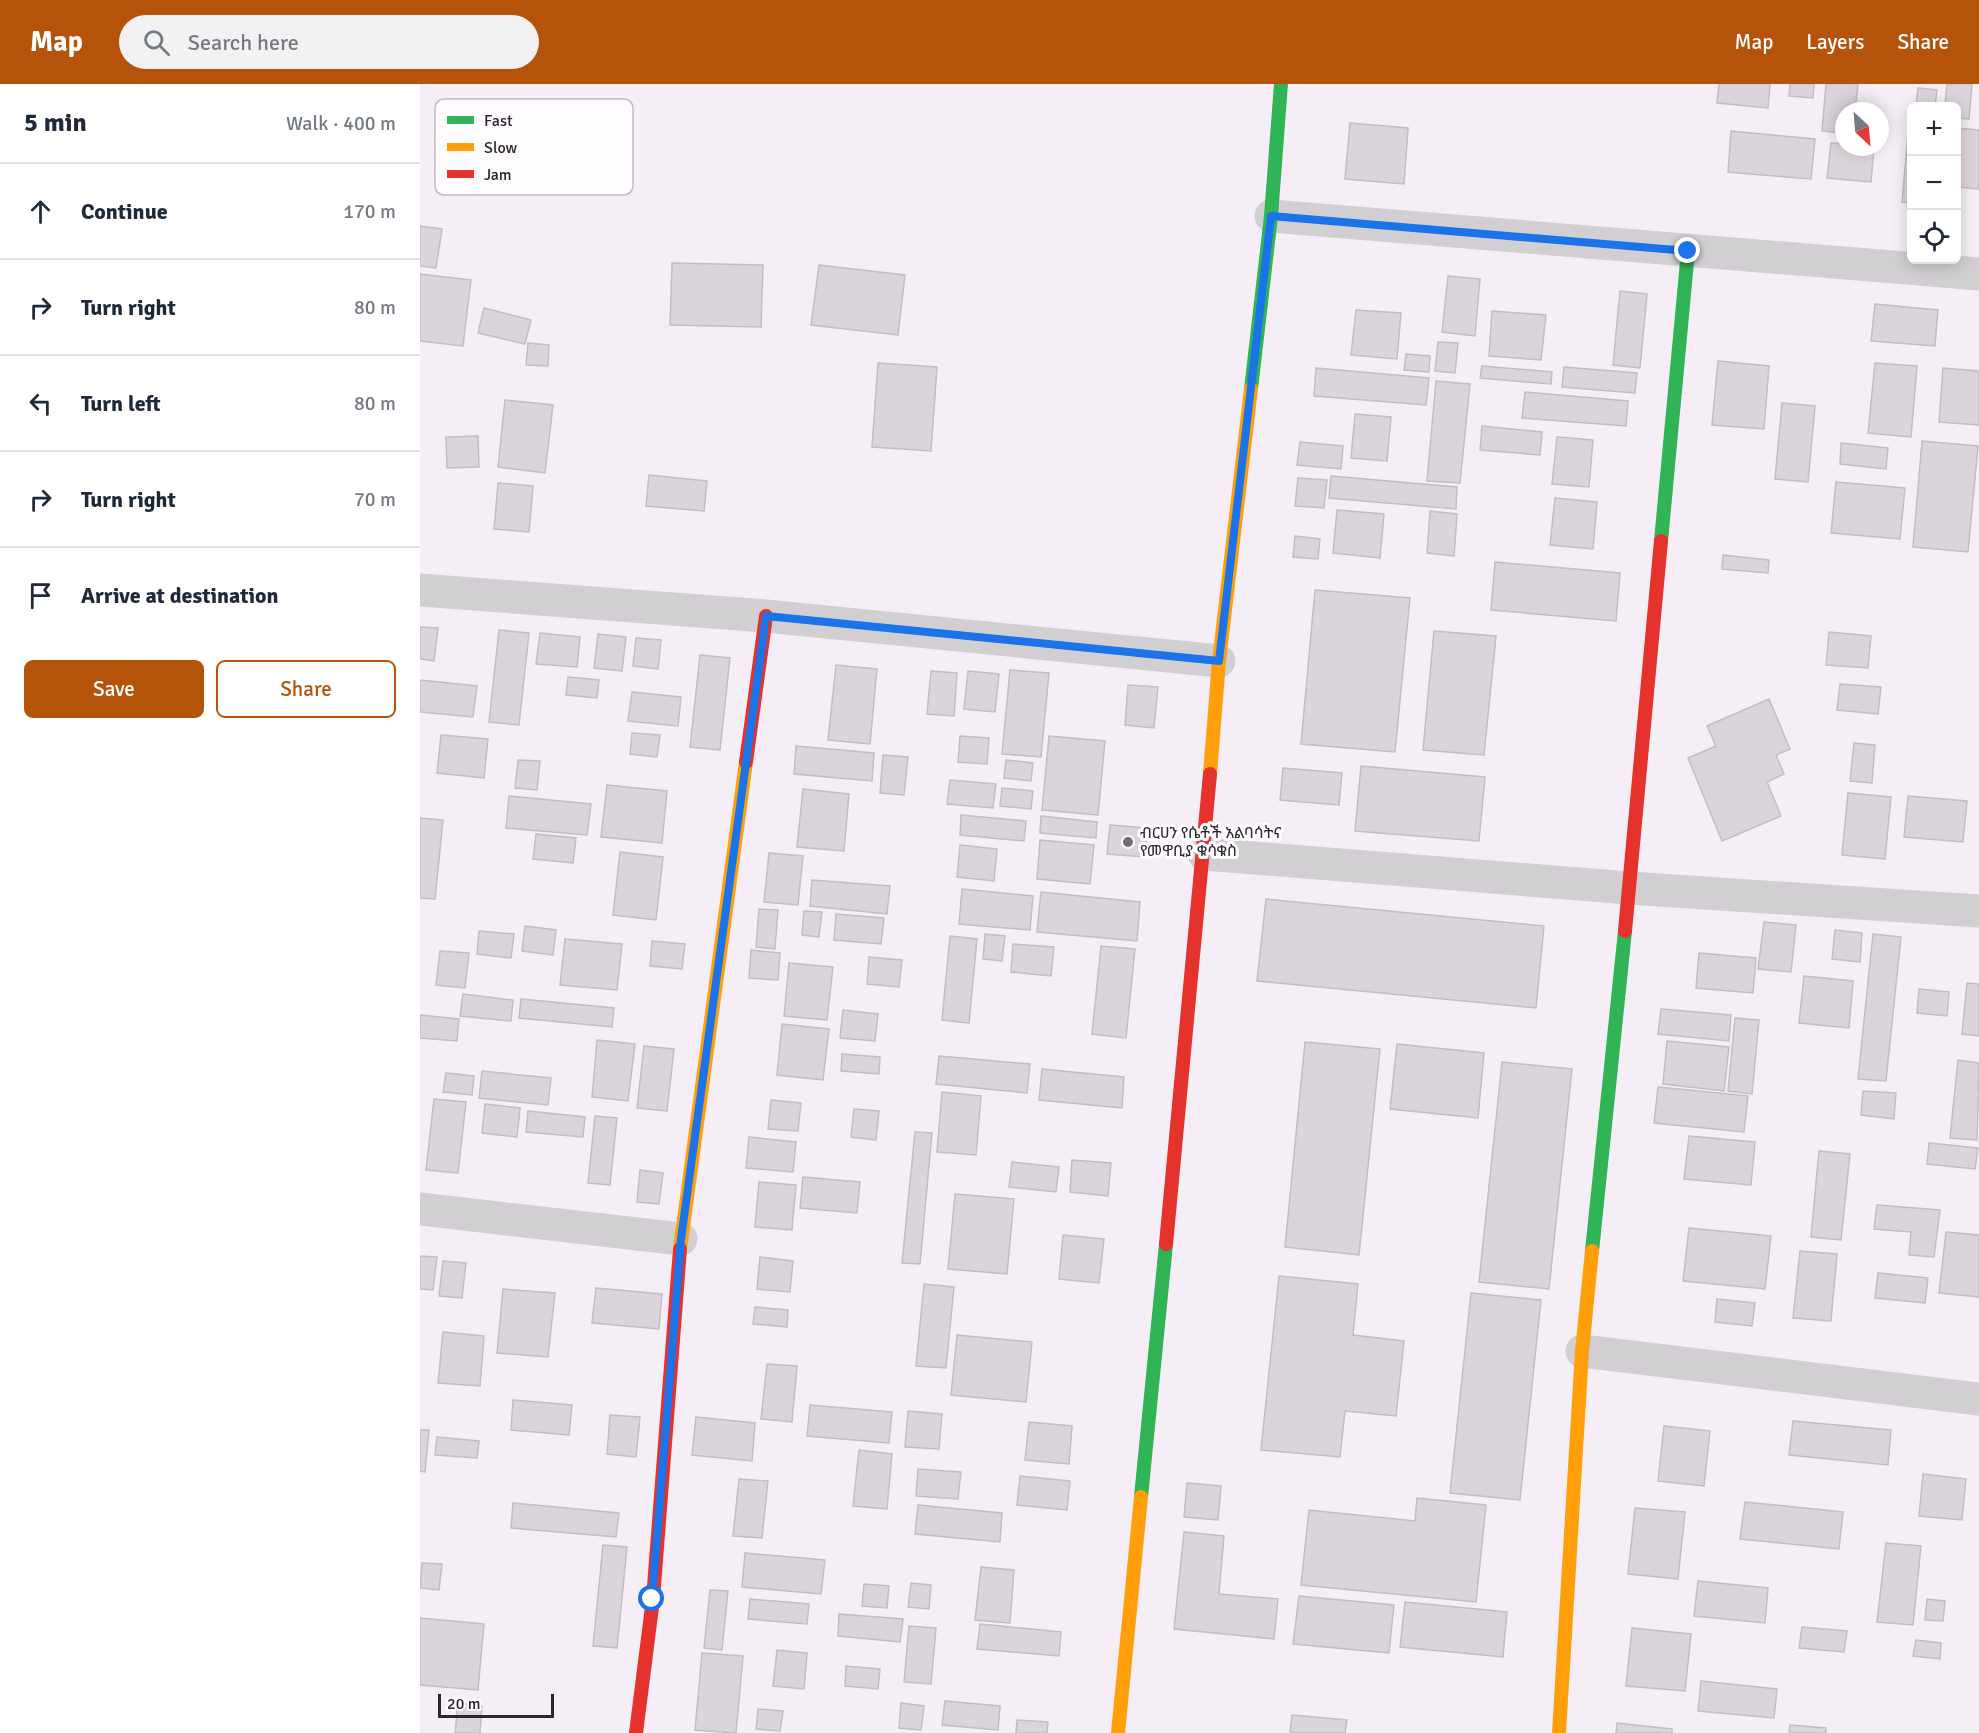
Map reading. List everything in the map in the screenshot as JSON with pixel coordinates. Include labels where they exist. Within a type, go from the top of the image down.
[{"type":"street","points":[[1118,1733],[1204,854],[1219,661],[1271,216],[1281,84]]},
{"type":"street","points":[[1271,216],[1979,274]]},
{"type":"street","points":[[1559,1733],[1582,1351],[1629,888],[1688,251]]},
{"type":"street","points":[[420,590],[766,616],[1219,661]]},
{"type":"street","points":[[636,1733],[652,1599],[681,1239],[766,616]]},
{"type":"street","points":[[1204,854],[1629,888],[1979,911]]},
{"type":"street","points":[[420,1209],[681,1239]]},
{"type":"street","points":[[1582,1351],[1979,1399]]},
{"type":"building","points":[[1719,84],[1770,84],[1768,108],[1717,103]]},
{"type":"building","points":[[1790,84],[1814,84],[1813,98],[1789,96]]},
{"type":"building","points":[[1826,84],[1858,84],[1856,102],[1835,102],[1835,132],[1822,131]]},
{"type":"building","points":[[1947,84],[1972,84],[1969,119],[1961,118],[1961,102],[1945,102]]},
{"type":"building","points":[[1918,88],[1937,90],[1936,102],[1916,102]]},
{"type":"building","points":[[1350,123],[1408,128],[1404,184],[1345,179]]},
{"type":"building","points":[[1961,128],[1979,130],[1979,189],[1961,187]]},
{"type":"building","points":[[1731,131],[1815,139],[1811,179],[1728,172]]},
{"type":"building","points":[[1831,143],[1835,143],[1835,156],[1873,156],[1871,182],[1827,178]]},
{"type":"building","points":[[1907,146],[1907,202],[1902,202]]},
{"type":"building","points":[[420,226],[442,229],[436,268],[420,266]]},
{"type":"building","points":[[672,263],[763,265],[761,327],[670,325]]},
{"type":"building","points":[[819,265],[905,275],[898,335],[811,325]]},
{"type":"building","points":[[420,274],[471,280],[463,346],[420,341]]},
{"type":"building","points":[[1448,276],[1480,279],[1475,336],[1442,332]]},
{"type":"building","points":[[1620,291],[1647,294],[1640,368],[1613,365]]},
{"type":"building","points":[[1875,304],[1938,310],[1935,346],[1871,341]]},
{"type":"building","points":[[484,308],[531,320],[525,344],[478,333]]},
{"type":"building","points":[[1356,310],[1401,313],[1397,359],[1351,355]]},
{"type":"building","points":[[1492,311],[1546,315],[1541,360],[1489,356]]},
{"type":"building","points":[[1438,342],[1458,343],[1455,373],[1435,371]]},
{"type":"building","points":[[528,343],[549,345],[548,366],[526,365]]},
{"type":"building","points":[[1406,354],[1430,356],[1429,372],[1404,370]]},
{"type":"building","points":[[1718,361],[1769,366],[1764,429],[1712,425]]},
{"type":"building","points":[[878,363],[937,367],[931,451],[872,447]]},
{"type":"building","points":[[1875,363],[1917,366],[1911,437],[1868,433]]},
{"type":"building","points":[[1482,366],[1552,372],[1551,384],[1480,378]]},
{"type":"building","points":[[1564,367],[1637,373],[1635,393],[1562,387]]},
{"type":"building","points":[[1316,368],[1429,378],[1426,405],[1314,396]]},
{"type":"building","points":[[1943,368],[1979,371],[1979,425],[1939,422]]},
{"type":"building","points":[[1436,381],[1470,384],[1460,483],[1427,481]]},
{"type":"building","points":[[1525,392],[1628,401],[1626,426],[1522,418]]},
{"type":"building","points":[[505,400],[553,405],[545,473],[498,467]]},
{"type":"building","points":[[1782,403],[1815,406],[1808,482],[1775,479]]},
{"type":"building","points":[[1355,414],[1391,417],[1387,461],[1351,458]]},
{"type":"building","points":[[1482,426],[1542,432],[1540,455],[1480,450]]},
{"type":"building","points":[[478,436],[479,467],[447,468],[446,437]]},
{"type":"building","points":[[1557,437],[1593,440],[1589,487],[1552,484]]},
{"type":"building","points":[[1922,441],[1978,446],[1968,552],[1913,547]]},
{"type":"building","points":[[1300,442],[1343,446],[1341,469],[1297,465]]},
{"type":"building","points":[[1841,443],[1888,448],[1886,469],[1840,464]]},
{"type":"building","points":[[649,475],[707,481],[704,511],[646,506]]},
{"type":"building","points":[[1331,476],[1457,487],[1456,509],[1329,498]]},
{"type":"building","points":[[1298,478],[1327,480],[1324,508],[1295,506]]},
{"type":"building","points":[[1836,482],[1905,488],[1900,539],[1831,533]]},
{"type":"building","points":[[498,483],[533,486],[529,532],[494,529]]},
{"type":"building","points":[[1555,498],[1597,502],[1593,549],[1550,545]]},
{"type":"building","points":[[1337,510],[1384,514],[1380,558],[1333,553]]},
{"type":"building","points":[[1430,511],[1457,514],[1454,556],[1427,553]]},
{"type":"building","points":[[1295,536],[1320,539],[1318,559],[1293,557]]},
{"type":"building","points":[[1723,555],[1769,560],[1768,573],[1722,569]]},
{"type":"building","points":[[1495,562],[1620,573],[1616,621],[1491,610]]},
{"type":"building","points":[[1315,590],[1410,598],[1395,752],[1301,744]]},
{"type":"building","points":[[420,627],[438,628],[434,661],[420,659]]},
{"type":"building","points":[[499,630],[529,633],[519,725],[489,722]]},
{"type":"building","points":[[1434,631],[1496,636],[1484,755],[1423,750]]},
{"type":"building","points":[[1829,632],[1871,636],[1868,668],[1826,665]]},
{"type":"building","points":[[540,633],[580,637],[577,667],[536,664]]},
{"type":"building","points":[[598,634],[626,637],[622,671],[594,668]]},
{"type":"building","points":[[636,638],[661,640],[658,669],[633,666]]},
{"type":"building","points":[[700,655],[730,658],[720,750],[690,747]]},
{"type":"building","points":[[836,665],[877,669],[870,744],[828,740]]},
{"type":"building","points":[[1010,670],[1049,673],[1041,757],[1002,754]]},
{"type":"building","points":[[931,671],[957,673],[954,716],[927,714]]},
{"type":"building","points":[[968,671],[999,674],[995,712],[964,709]]},
{"type":"building","points":[[568,677],[599,680],[597,698],[566,695]]},
{"type":"building","points":[[420,680],[477,686],[473,717],[420,712]]},
{"type":"building","points":[[1840,684],[1881,687],[1878,714],[1837,710]]},
{"type":"building","points":[[1128,685],[1158,687],[1154,728],[1125,725]]},
{"type":"building","points":[[632,692],[681,697],[678,726],[628,721]]},
{"type":"building","points":[[1769,699],[1790,749],[1776,755],[1784,774],[1767,782],[1781,816],[1722,841],[1688,758],[1716,746],[1707,726]]},
{"type":"building","points":[[632,733],[660,735],[657,757],[630,754]]},
{"type":"building","points":[[441,735],[488,739],[484,778],[437,773]]},
{"type":"building","points":[[960,736],[989,738],[987,764],[958,762]]},
{"type":"building","points":[[1049,736],[1105,741],[1098,815],[1042,810]]},
{"type":"building","points":[[1854,743],[1875,745],[1872,783],[1850,781]]},
{"type":"building","points":[[796,746],[874,753],[872,781],[794,774]]},
{"type":"building","points":[[883,755],[908,757],[904,795],[880,793]]},
{"type":"building","points":[[518,760],[540,761],[537,790],[515,788]]},
{"type":"building","points":[[1006,760],[1033,763],[1031,781],[1004,778]]},
{"type":"building","points":[[1361,766],[1485,777],[1479,841],[1355,831]]},
{"type":"building","points":[[1283,768],[1342,773],[1339,805],[1280,800]]},
{"type":"building","points":[[950,780],[996,784],[993,808],[947,804]]},
{"type":"building","points":[[607,785],[667,791],[662,843],[601,837]]},
{"type":"building","points":[[1002,788],[1033,791],[1031,809],[1000,806]]},
{"type":"building","points":[[803,789],[849,794],[844,851],[797,847]]},
{"type":"building","points":[[1848,793],[1891,797],[1885,859],[1842,855]]},
{"type":"building","points":[[509,796],[591,804],[587,835],[506,828]]},
{"type":"building","points":[[1908,796],[1967,801],[1963,842],[1904,837]]},
{"type":"building","points":[[961,815],[1026,821],[1024,841],[960,835]]},
{"type":"building","points":[[1041,816],[1097,822],[1096,838],[1040,833]]},
{"type":"building","points":[[420,818],[443,820],[435,899],[420,898]]},
{"type":"building","points":[[1110,825],[1148,828],[1145,857],[1107,854]]},
{"type":"building","points":[[536,834],[576,838],[573,863],[533,859]]},
{"type":"building","points":[[1040,840],[1094,845],[1090,884],[1037,879]]},
{"type":"building","points":[[960,845],[997,849],[994,881],[957,877]]},
{"type":"building","points":[[620,852],[663,857],[656,920],[613,915]]},
{"type":"building","points":[[769,853],[803,856],[798,905],[764,902]]},
{"type":"building","points":[[812,880],[890,886],[887,914],[810,906]]},
{"type":"building","points":[[962,889],[1033,896],[1030,930],[959,924]]},
{"type":"building","points":[[1041,892],[1140,902],[1137,941],[1037,932]]},
{"type":"building","points":[[1266,899],[1544,926],[1536,1008],[1257,981]]},
{"type":"building","points":[[759,909],[778,910],[775,949],[756,947]]},
{"type":"building","points":[[804,911],[822,912],[819,937],[802,935]]},
{"type":"building","points":[[836,914],[884,918],[881,944],[834,940]]},
{"type":"building","points":[[1764,922],[1796,925],[1791,972],[1758,969]]},
{"type":"building","points":[[525,926],[556,930],[553,955],[522,951]]},
{"type":"building","points":[[1835,930],[1862,933],[1860,962],[1832,959]]},
{"type":"building","points":[[479,931],[514,934],[511,958],[477,954]]},
{"type":"building","points":[[985,934],[1005,936],[1002,961],[983,959]]},
{"type":"building","points":[[1873,934],[1901,937],[1886,1081],[1858,1079]]},
{"type":"building","points":[[950,936],[977,939],[969,1023],[942,1020]]},
{"type":"building","points":[[565,939],[622,944],[617,990],[560,985]]},
{"type":"building","points":[[652,941],[685,944],[682,969],[650,966]]},
{"type":"building","points":[[1013,944],[1054,947],[1051,976],[1011,972]]},
{"type":"building","points":[[1101,946],[1135,949],[1126,1038],[1092,1034]]},
{"type":"building","points":[[751,950],[780,953],[778,980],[749,978]]},
{"type":"building","points":[[440,951],[469,953],[465,988],[436,985]]},
{"type":"building","points":[[1699,953],[1756,958],[1753,993],[1696,988]]},
{"type":"building","points":[[869,957],[902,960],[899,987],[867,984]]},
{"type":"building","points":[[789,963],[833,967],[827,1020],[784,1016]]},
{"type":"building","points":[[1804,976],[1853,981],[1849,1028],[1799,1023]]},
{"type":"building","points":[[1967,983],[1979,984],[1979,1036],[1962,1034]]},
{"type":"building","points":[[1919,989],[1949,992],[1947,1016],[1917,1013]]},
{"type":"building","points":[[463,994],[513,1000],[511,1021],[460,1016]]},
{"type":"building","points":[[521,999],[614,1008],[612,1027],[519,1018]]},
{"type":"building","points":[[1661,1009],[1731,1015],[1729,1041],[1658,1034]]},
{"type":"building","points":[[843,1010],[878,1014],[875,1041],[840,1038]]},
{"type":"building","points":[[420,1015],[459,1019],[457,1041],[420,1038]]},
{"type":"building","points":[[1735,1018],[1759,1020],[1752,1094],[1728,1091]]},
{"type":"building","points":[[782,1024],[829,1029],[823,1080],[777,1075]]},
{"type":"building","points":[[597,1040],[635,1044],[628,1101],[592,1097]]},
{"type":"building","points":[[1667,1041],[1729,1047],[1724,1091],[1663,1084]]},
{"type":"building","points":[[1305,1042],[1380,1049],[1359,1255],[1285,1247]]},
{"type":"building","points":[[1397,1044],[1484,1053],[1478,1118],[1390,1109]]},
{"type":"building","points":[[644,1046],[674,1049],[667,1111],[637,1108]]},
{"type":"building","points":[[842,1054],[880,1057],[879,1074],[841,1071]]},
{"type":"building","points":[[939,1056],[1030,1064],[1027,1093],[936,1084]]},
{"type":"building","points":[[1958,1060],[1979,1063],[1977,1140],[1950,1138]]},
{"type":"building","points":[[1502,1062],[1572,1069],[1549,1289],[1479,1282]]},
{"type":"building","points":[[1042,1069],[1124,1077],[1122,1108],[1039,1100]]},
{"type":"building","points":[[482,1071],[551,1078],[548,1105],[479,1098]]},
{"type":"building","points":[[446,1073],[474,1076],[472,1095],[443,1092]]},
{"type":"building","points":[[1658,1087],[1748,1096],[1744,1132],[1654,1123]]},
{"type":"building","points":[[1863,1091],[1896,1093],[1894,1119],[1861,1115]]},
{"type":"building","points":[[942,1092],[981,1096],[976,1155],[937,1152]]},
{"type":"building","points":[[434,1099],[466,1102],[458,1173],[426,1170]]},
{"type":"building","points":[[771,1100],[801,1103],[798,1131],[768,1129]]},
{"type":"building","points":[[485,1104],[520,1108],[517,1137],[482,1133]]},
{"type":"building","points":[[854,1109],[879,1111],[876,1140],[851,1137]]},
{"type":"building","points":[[528,1111],[585,1117],[583,1137],[526,1132]]},
{"type":"building","points":[[595,1116],[617,1118],[610,1185],[588,1183]]},
{"type":"building","points":[[915,1132],[932,1133],[920,1264],[902,1263]]},
{"type":"building","points":[[1689,1136],[1755,1142],[1751,1185],[1684,1179]]},
{"type":"building","points":[[749,1137],[796,1142],[793,1172],[746,1168]]},
{"type":"building","points":[[1929,1143],[1978,1148],[1975,1169],[1927,1164]]},
{"type":"building","points":[[1819,1151],[1850,1154],[1841,1240],[1811,1237]]},
{"type":"building","points":[[1072,1160],[1111,1163],[1108,1196],[1070,1192]]},
{"type":"building","points":[[1012,1162],[1059,1167],[1056,1192],[1009,1187]]},
{"type":"building","points":[[640,1170],[663,1173],[659,1204],[637,1202]]},
{"type":"building","points":[[803,1177],[860,1182],[857,1213],[800,1208]]},
{"type":"building","points":[[759,1182],[796,1185],[792,1230],[755,1227]]},
{"type":"building","points":[[955,1194],[1014,1199],[1007,1274],[948,1269]]},
{"type":"building","points":[[1877,1205],[1940,1210],[1934,1257],[1909,1255],[1911,1232],[1874,1229]]},
{"type":"building","points":[[1689,1228],[1771,1236],[1765,1289],[1683,1281]]},
{"type":"building","points":[[1946,1232],[1979,1235],[1979,1297],[1939,1293]]},
{"type":"building","points":[[1063,1235],[1104,1239],[1099,1283],[1059,1279]]},
{"type":"building","points":[[1800,1251],[1837,1254],[1831,1321],[1793,1318]]},
{"type":"building","points":[[420,1256],[437,1257],[433,1290],[420,1289]]},
{"type":"building","points":[[760,1257],[793,1261],[790,1292],[757,1289]]},
{"type":"building","points":[[443,1261],[466,1263],[462,1298],[439,1296]]},
{"type":"building","points":[[1878,1273],[1928,1278],[1925,1303],[1875,1298]]},
{"type":"building","points":[[1279,1276],[1358,1284],[1353,1335],[1404,1341],[1396,1416],[1345,1411],[1340,1457],[1261,1450]]},
{"type":"building","points":[[924,1284],[954,1287],[946,1368],[916,1366]]},
{"type":"building","points":[[596,1288],[662,1294],[659,1329],[592,1323]]},
{"type":"building","points":[[503,1289],[555,1293],[548,1357],[497,1353]]},
{"type":"building","points":[[1471,1293],[1541,1300],[1520,1500],[1450,1493]]},
{"type":"building","points":[[1717,1299],[1755,1303],[1752,1326],[1715,1322]]},
{"type":"building","points":[[755,1307],[788,1310],[787,1327],[753,1324]]},
{"type":"building","points":[[443,1332],[484,1336],[480,1386],[438,1383]]},
{"type":"building","points":[[957,1335],[1032,1342],[1026,1402],[951,1395]]},
{"type":"building","points":[[767,1364],[797,1366],[792,1422],[761,1419]]},
{"type":"building","points":[[513,1400],[572,1405],[569,1435],[511,1430]]},
{"type":"building","points":[[810,1405],[892,1412],[889,1443],[807,1436]]},
{"type":"building","points":[[908,1411],[942,1414],[939,1449],[905,1447]]},
{"type":"building","points":[[610,1415],[640,1417],[636,1457],[607,1454]]},
{"type":"building","points":[[696,1417],[755,1423],[752,1461],[692,1455]]},
{"type":"building","points":[[1793,1421],[1891,1430],[1888,1465],[1789,1455]]},
{"type":"building","points":[[1029,1422],[1072,1426],[1069,1464],[1025,1460]]},
{"type":"building","points":[[1664,1426],[1710,1431],[1704,1486],[1658,1481]]},
{"type":"building","points":[[420,1430],[429,1430],[425,1472],[420,1471]]},
{"type":"building","points":[[437,1437],[479,1441],[477,1458],[435,1455]]},
{"type":"building","points":[[859,1450],[892,1454],[887,1509],[853,1506]]},
{"type":"building","points":[[918,1469],[961,1472],[958,1499],[916,1496]]},
{"type":"building","points":[[1923,1474],[1966,1479],[1962,1520],[1919,1516]]},
{"type":"building","points":[[1020,1476],[1070,1481],[1067,1510],[1017,1505]]},
{"type":"building","points":[[739,1479],[768,1481],[762,1538],[733,1536]]},
{"type":"building","points":[[1187,1483],[1221,1486],[1218,1520],[1184,1517]]},
{"type":"building","points":[[1417,1498],[1486,1505],[1476,1602],[1301,1585],[1309,1510],[1415,1521]]},
{"type":"building","points":[[1745,1502],[1843,1512],[1839,1549],[1740,1539]]},
{"type":"building","points":[[513,1503],[619,1513],[616,1537],[511,1528]]},
{"type":"building","points":[[918,1505],[1002,1513],[1000,1542],[915,1534]]},
{"type":"building","points":[[1635,1508],[1685,1512],[1678,1579],[1628,1574]]},
{"type":"building","points":[[1184,1532],[1224,1536],[1219,1594],[1278,1599],[1274,1639],[1174,1629]]},
{"type":"building","points":[[1886,1543],[1921,1546],[1913,1625],[1877,1622]]},
{"type":"building","points":[[603,1545],[627,1547],[617,1648],[593,1646]]},
{"type":"building","points":[[745,1553],[825,1560],[821,1594],[742,1587]]},
{"type":"building","points":[[422,1563],[442,1564],[439,1590],[420,1588]]},
{"type":"building","points":[[981,1567],[1014,1570],[1010,1623],[975,1620]]},
{"type":"building","points":[[1698,1581],[1768,1588],[1765,1623],[1694,1616]]},
{"type":"building","points":[[911,1583],[931,1585],[929,1609],[908,1607]]},
{"type":"building","points":[[864,1584],[889,1586],[887,1608],[862,1606]]},
{"type":"building","points":[[710,1590],[728,1591],[722,1650],[704,1648]]},
{"type":"building","points":[[1299,1596],[1394,1605],[1389,1653],[1293,1644]]},
{"type":"building","points":[[750,1599],[809,1604],[807,1624],[748,1619]]},
{"type":"building","points":[[1927,1599],[1945,1601],[1943,1621],[1925,1620]]},
{"type":"building","points":[[1405,1602],[1507,1612],[1503,1657],[1400,1647]]},
{"type":"building","points":[[839,1614],[903,1619],[900,1642],[838,1636]]},
{"type":"building","points":[[420,1618],[484,1624],[478,1690],[420,1685]]},
{"type":"building","points":[[980,1624],[1061,1632],[1059,1656],[977,1649]]},
{"type":"building","points":[[909,1626],[936,1628],[931,1684],[904,1682]]},
{"type":"building","points":[[1802,1627],[1847,1631],[1844,1652],[1799,1648]]},
{"type":"building","points":[[1632,1628],[1691,1634],[1685,1691],[1626,1686]]},
{"type":"building","points":[[1916,1640],[1941,1643],[1940,1659],[1913,1656]]},
{"type":"building","points":[[777,1650],[807,1653],[804,1689],[773,1686]]},
{"type":"building","points":[[702,1653],[743,1656],[736,1733],[695,1730]]},
{"type":"building","points":[[846,1666],[880,1669],[878,1689],[845,1686]]},
{"type":"building","points":[[1701,1681],[1777,1689],[1774,1718],[1698,1711]]},
{"type":"building","points":[[945,1701],[1000,1706],[998,1730],[942,1725]]},
{"type":"building","points":[[458,1703],[482,1706],[480,1733],[455,1733]]},
{"type":"building","points":[[901,1703],[924,1706],[921,1730],[899,1728]]},
{"type":"building","points":[[758,1709],[783,1711],[780,1731],[756,1729]]},
{"type":"building","points":[[1292,1715],[1347,1720],[1345,1733],[1290,1733]]},
{"type":"building","points":[[1017,1720],[1048,1722],[1047,1733],[1016,1733]]},
{"type":"building","points":[[1617,1723],[1672,1729],[1672,1733],[1616,1733]]},
{"type":"building","points":[[1790,1725],[1826,1728],[1826,1733],[1789,1733]]},
{"type":"traffic: fast","points":[[1251,389],[1271,216],[1281,84]]},
{"type":"traffic: fast","points":[[1661,541],[1688,251]]},
{"type":"traffic: fast","points":[[1592,1251],[1625,931]]},
{"type":"traffic: fast","points":[[1141,1497],[1166,1244]]},
{"type":"traffic: slow","points":[[1210,774],[1219,661],[1251,389]]},
{"type":"traffic: slow","points":[[680,1249],[746,762]]},
{"type":"traffic: slow","points":[[1559,1733],[1582,1351],[1592,1251]]},
{"type":"traffic: slow","points":[[1118,1733],[1141,1497]]},
{"type":"traffic: jam","points":[[1625,931],[1661,541]]},
{"type":"traffic: jam","points":[[746,762],[766,616]]},
{"type":"traffic: jam","points":[[1166,1244],[1210,774]]},
{"type":"traffic: jam","points":[[636,1733],[653,1599],[680,1249]]},
{"type":"place","name":"ብርሀን የሴቶች አልባሳትና የመዋቢያ ቁሳቁስ","points":[[1128,842]]},
{"type":"route","points":[[652,1599],[681,1239],[766,616],[1219,661],[1271,216],[1688,251]]}]
